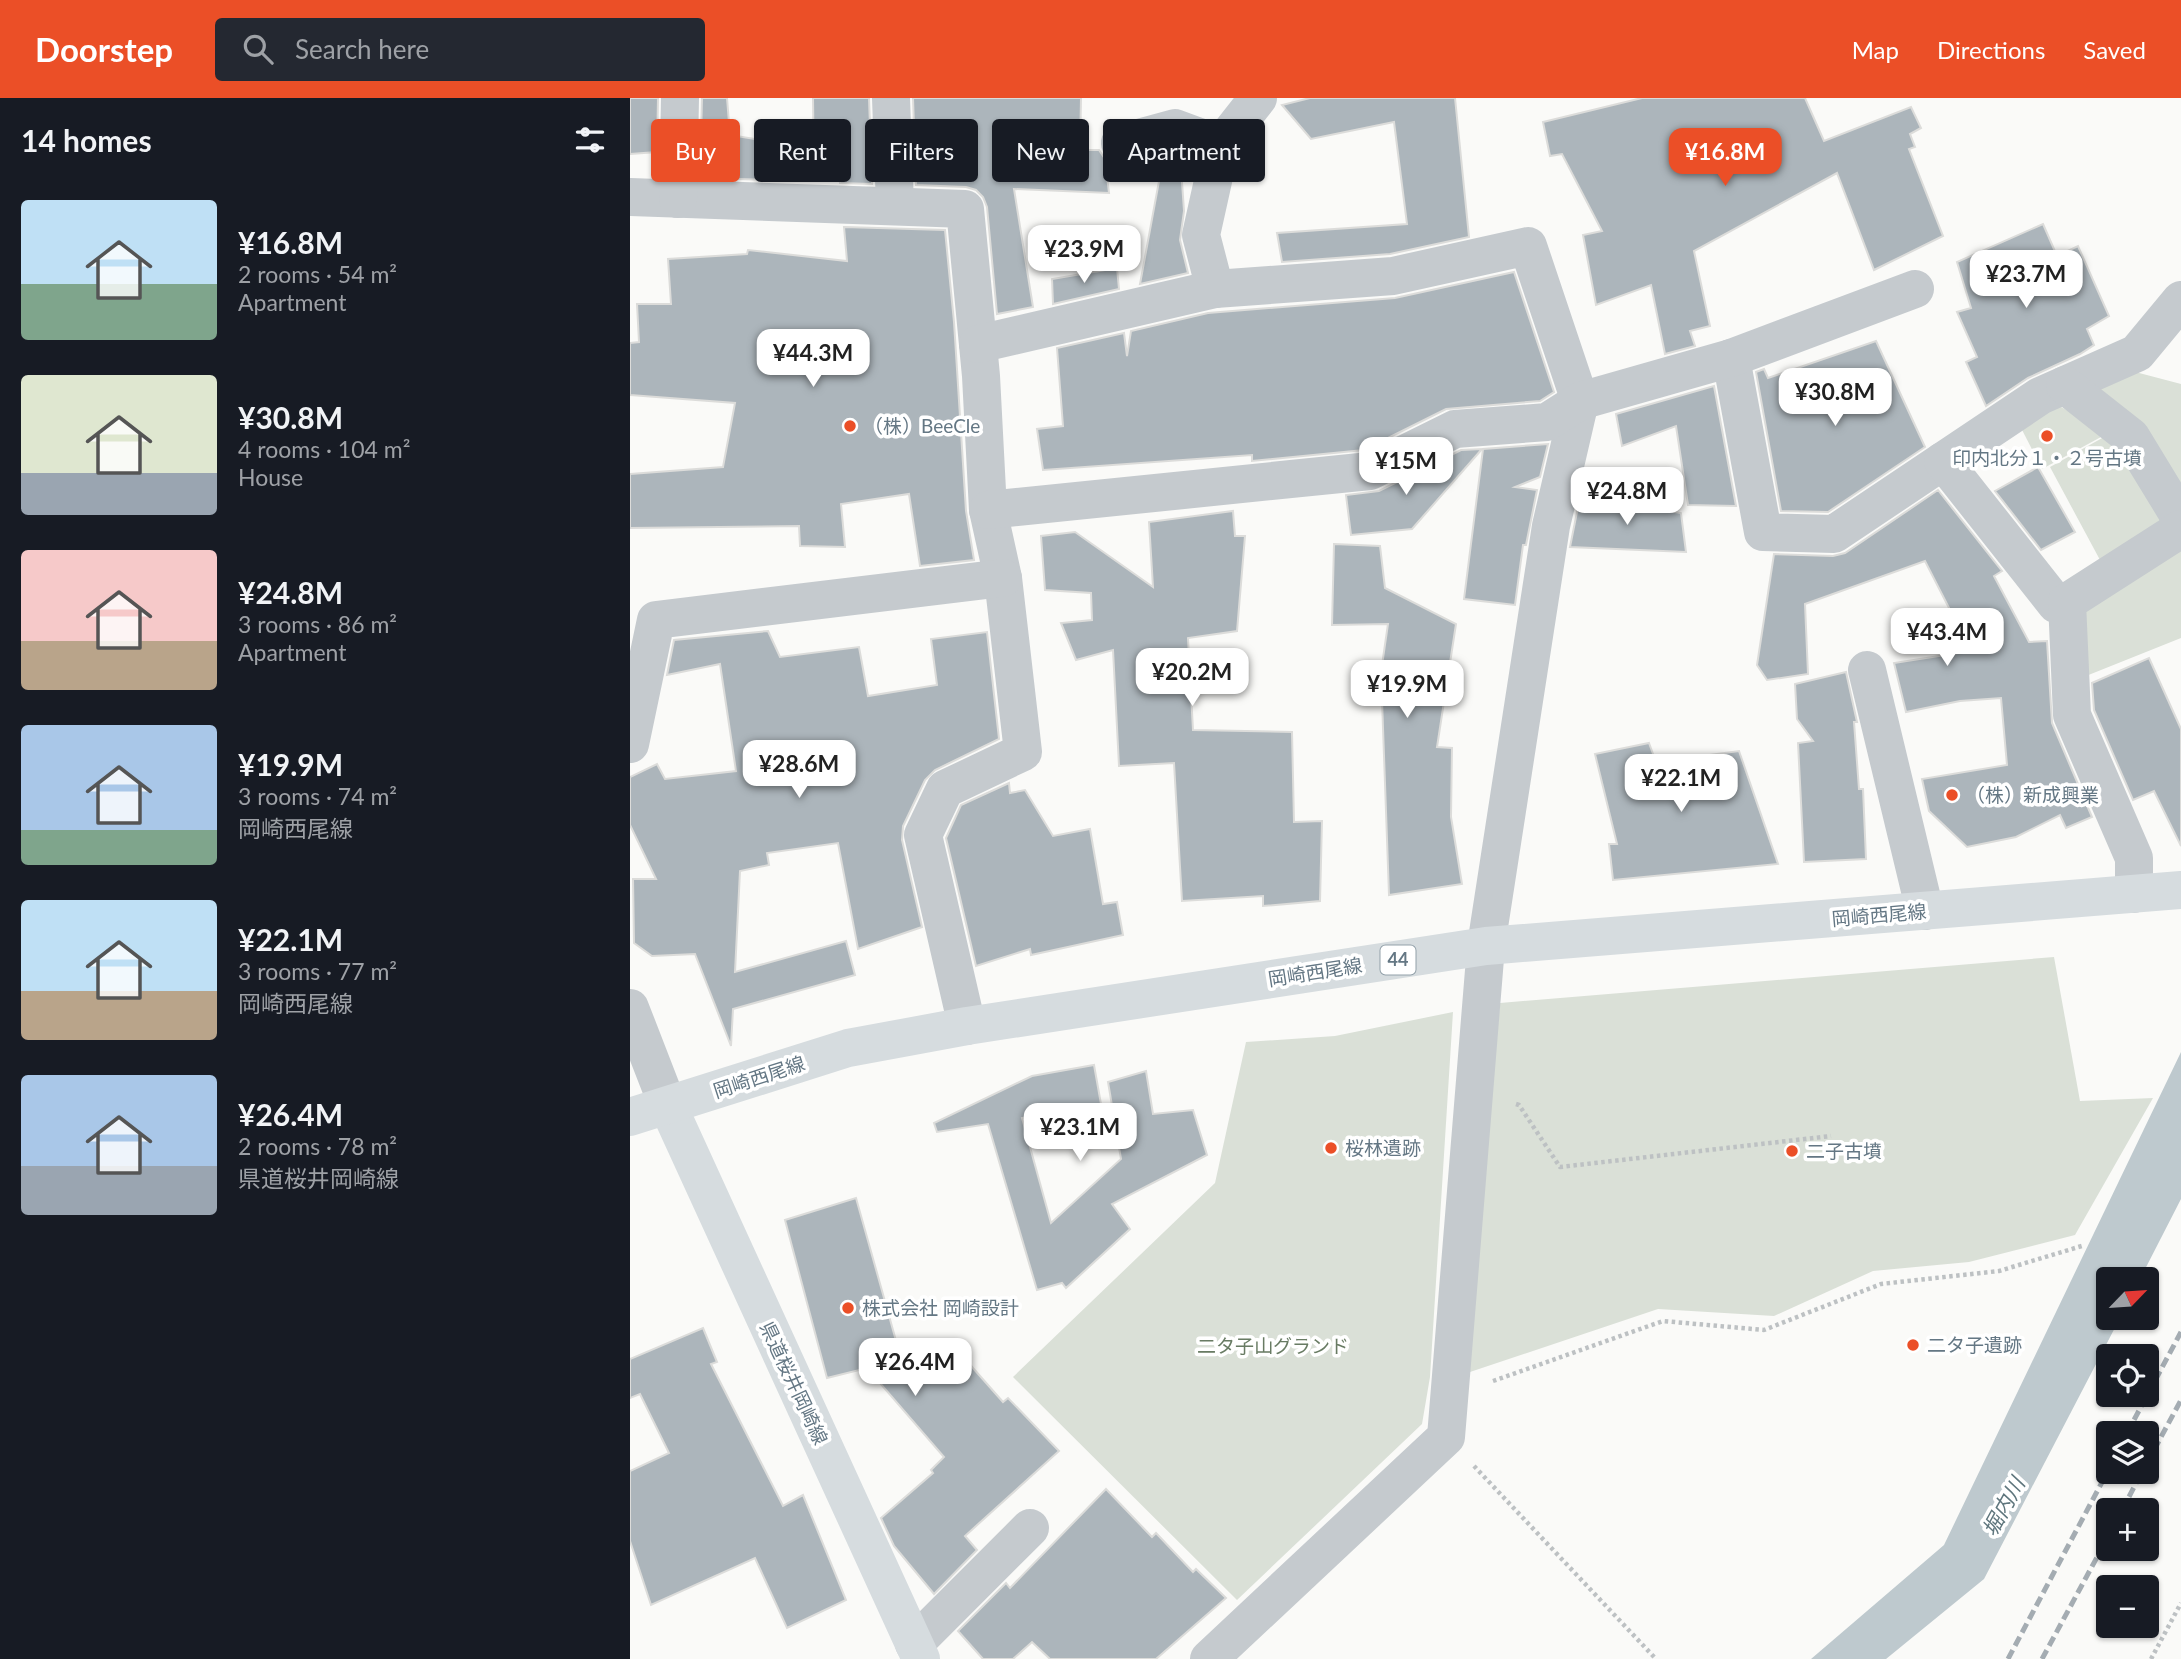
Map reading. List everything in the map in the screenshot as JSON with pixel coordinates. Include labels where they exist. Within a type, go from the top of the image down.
[{"type":"main road","name":"岡崎西尾線","points":[[630,1117],[848,1048],[967,1026],[1486,946],[2181,890]]},
{"type":"main road","name":"県道桜井岡崎線","points":[[668,1106],[917,1652]]},
{"type":"street","points":[[677,200],[680,98]]},
{"type":"street","points":[[891,98],[895,206]]},
{"type":"street","points":[[1241,119],[1258,98]]},
{"type":"street","points":[[1213,182],[1201,234],[1215,289]]},
{"type":"street","points":[[630,197],[965,209],[978,344],[988,510],[1003,578],[1023,751],[945,789],[923,835],[967,1026]]},
{"type":"street","points":[[978,344],[1215,289],[1393,276],[1528,246],[1580,401],[1550,526],[1486,946],[1446,1437],[1209,1659]]},
{"type":"street","points":[[988,510],[1370,471],[1455,429],[1547,422],[1580,401],[1731,358],[1915,289]]},
{"type":"street","points":[[1731,358],[1763,532],[1834,534],[2040,396],[2137,353],[2181,300]]},
{"type":"street","points":[[2065,385],[2132,437],[2181,519]]},
{"type":"street","points":[[1943,461],[2056,604],[2067,602],[2181,528]]},
{"type":"street","points":[[630,744],[656,620],[1003,578]]},
{"type":"street","points":[[2067,602],[2072,715],[2134,859],[2134,894]]},
{"type":"street","points":[[1867,670],[1925,911]]},
{"type":"street","points":[[630,1008],[668,1106]]},
{"type":"street","points":[[917,1652],[1030,1528]]},
{"type":"path","points":[[1474,1094],[1519,1105],[1560,1167],[1831,1136]]},
{"type":"path","points":[[1449,1397],[1663,1321],[1763,1330],[1881,1284],[1999,1271],[2085,1245]]},
{"type":"path","points":[[1446,1437],[1656,1659]]},
{"type":"path","points":[[2151,1659],[2181,1603]]},
{"type":"green space","points":[[2124,369],[2181,384],[2181,638],[2086,676],[2081,607],[2114,586],[2050,467],[2104,437],[2053,400]]},
{"type":"green space","points":[[2054,403],[2086,421],[2101,437],[2042,469],[2018,422]]},
{"type":"green space","name":"二子古墳","points":[[2054,957],[2080,1101],[2153,1098],[2075,1235],[1969,1262],[1873,1271],[1774,1316],[1658,1309],[1464,1374],[1500,1003]]},
{"type":"green space","name":"二タ子山グランド","points":[[1453,1012],[1430,1377],[1422,1424],[1237,1600],[1013,1377],[1215,1183],[1246,1042],[1335,1036]]},
{"type":"water","name":"堀内川","points":[[2181,1052],[2181,1199],[2146,1267],[2096,1267],[2096,1330],[2114,1330],[2106,1344],[2096,1344],[2096,1364],[1984,1579],[1886,1659],[1811,1659],[1944,1545]]},
{"type":"building","points":[[630,98],[658,98],[658,119],[651,119],[651,152],[630,154]]},
{"type":"building","points":[[702,98],[727,98],[729,119],[701,119]]},
{"type":"building","points":[[813,98],[869,98],[870,119],[865,119],[865,182],[872,184],[840,183],[851,182],[851,119],[813,119]]},
{"type":"building","points":[[913,98],[1081,98],[1081,119],[992,119],[992,182],[1089,182],[1089,150],[1099,150],[1103,156],[1103,182],[1108,182],[1109,193],[1014,189],[1033,307],[997,314],[987,207],[983,197],[976,190],[966,187],[916,185],[916,182],[978,182],[978,119],[914,119]]},
{"type":"building","points":[[1310,98],[1455,98],[1469,237],[1390,254],[1282,262],[1277,233],[1407,224],[1394,122],[1311,139],[1282,105]]},
{"type":"building","points":[[1642,98],[1805,98],[1824,141],[1911,107],[1921,128],[1910,134],[1915,147],[1909,149],[1943,236],[1874,270],[1837,173],[1694,251],[1710,326],[1690,331],[1695,346],[1665,354],[1651,285],[1596,305],[1583,235],[1602,231],[1562,154],[1550,156],[1543,122]]},
{"type":"building","points":[[740,137],[754,139],[754,179],[740,179]]},
{"type":"building","points":[[1159,182],[1182,182],[1184,211],[1180,240],[1188,273],[1140,284]]},
{"type":"building","points":[[2043,224],[2057,256],[2078,246],[2109,316],[2087,329],[2094,345],[2028,378],[1986,406],[1966,362],[1977,357],[1957,312],[1971,308],[1957,262]]},
{"type":"building","points":[[844,227],[945,230],[954,322],[966,511],[974,560],[920,566],[909,494],[841,504],[845,547],[800,546],[799,526],[630,528],[630,474],[723,467],[735,403],[630,395],[630,343],[639,342],[637,304],[671,304],[668,259],[747,254],[748,250],[847,261]]},
{"type":"building","points":[[1117,268],[1119,289],[1053,304],[1052,279]]},
{"type":"building","points":[[1514,272],[1554,392],[1540,401],[1446,409],[1364,450],[1252,461],[1252,455],[1043,470],[1037,429],[1063,426],[1057,348],[1124,333],[1127,356],[1131,331],[1208,313],[1395,298]]},
{"type":"building","points":[[1876,341],[1925,447],[1828,512],[1781,511],[1756,372],[1764,369],[1768,378]]},
{"type":"building","points":[[1714,386],[1736,506],[1688,505],[1676,426],[1622,446],[1616,414]]},
{"type":"building","points":[[1548,444],[1540,477],[1515,487],[1537,490],[1526,545],[1523,545],[1515,605],[1464,599],[1483,449]]},
{"type":"building","points":[[1482,449],[1412,529],[1351,535],[1346,495],[1379,491],[1461,450]]},
{"type":"building","points":[[2038,467],[2075,532],[2041,550],[1995,491]]},
{"type":"building","points":[[1938,490],[2002,571],[1994,576],[2029,642],[2047,641],[2052,723],[2092,817],[2066,828],[2060,815],[2016,837],[1967,847],[1929,811],[1922,779],[2007,765],[2001,698],[1960,701],[1906,712],[1894,663],[1971,651],[1925,561],[1805,604],[1808,674],[1767,680],[1757,665],[1774,554],[1833,556],[1845,553]]},
{"type":"building","points":[[1580,497],[1681,513],[1686,552],[1570,547]]},
{"type":"building","points":[[1233,511],[1235,536],[1245,536],[1237,631],[1188,638],[1193,730],[1292,732],[1294,822],[1322,821],[1320,901],[1263,906],[1263,896],[1182,901],[1174,763],[1119,766],[1113,650],[1076,660],[1061,623],[1092,620],[1091,593],[1045,590],[1041,536],[1075,532],[1153,587],[1149,522]]},
{"type":"building","points":[[1334,544],[1380,546],[1385,588],[1456,624],[1437,747],[1452,748],[1451,817],[1462,884],[1389,895],[1381,672],[1388,624],[1332,625]]},
{"type":"building","points":[[768,631],[780,657],[859,647],[868,696],[937,685],[931,639],[987,632],[999,739],[935,770],[925,780],[903,826],[902,840],[922,927],[858,949],[838,843],[767,853],[769,865],[740,871],[735,972],[846,941],[855,975],[733,1009],[731,1046],[695,954],[652,956],[634,943],[633,879],[656,879],[630,825],[630,777],[657,764],[665,779],[736,771],[720,664],[667,675],[674,640]]},
{"type":"building","points":[[2149,658],[2181,729],[2181,846],[2154,791],[2133,800],[2094,710],[2092,683]]},
{"type":"building","points":[[1846,672],[1857,722],[1854,722],[1859,789],[1863,789],[1866,859],[1804,862],[1798,743],[1813,741],[1797,719],[1795,684]]},
{"type":"building","points":[[1649,743],[1656,762],[1739,751],[1778,864],[1613,880],[1609,844],[1617,844],[1595,754]]},
{"type":"building","points":[[1009,783],[1010,793],[1025,790],[1053,836],[1090,829],[1103,904],[1117,902],[1123,935],[1031,955],[1030,949],[976,966],[946,838],[961,805]]},
{"type":"building","points":[[1094,1065],[1101,1104],[1022,1118],[1051,1223],[1121,1159],[1108,1082],[1146,1071],[1153,1114],[1193,1110],[1207,1155],[1112,1204],[1130,1229],[1066,1288],[1062,1283],[1037,1290],[988,1124],[937,1132],[934,1123],[1032,1076]]},
{"type":"building","points":[[856,1198],[907,1380],[950,1342],[1003,1402],[1008,1398],[1059,1451],[965,1536],[977,1550],[934,1594],[894,1546],[881,1518],[933,1473],[931,1470],[944,1457],[867,1368],[827,1378],[785,1220]]},
{"type":"building","points":[[703,1328],[717,1362],[711,1364],[783,1506],[803,1495],[846,1600],[787,1628],[755,1558],[651,1605],[630,1541],[630,1471],[669,1453],[640,1394],[630,1398],[630,1359]]},
{"type":"building","points":[[1106,1489],[1152,1537],[1156,1533],[1193,1572],[1196,1569],[1226,1598],[1156,1659],[1050,1659],[1032,1642],[1013,1659],[983,1659],[958,1631],[1006,1583],[1010,1588]]},
{"type":"railway","points":[[2133,1421],[2181,1332]]},
{"type":"railway","points":[[2159,1441],[2181,1400]]},
{"type":"railway","points":[[2008,1659],[2101,1484]]},
{"type":"railway","points":[[2128,1498],[2136,1484]]},
{"type":"railway","points":[[2042,1659],[2096,1559]]},
{"type":"place","name":"（株）BeeCle","points":[[850,426]]},
{"type":"place","name":"印内北分１・２号古墳","points":[[2047,436]]},
{"type":"place","name":"（株）新成興業","points":[[1952,795]]},
{"type":"place","name":"桜林遺跡","points":[[1331,1148]]},
{"type":"place","name":"二子古墳","points":[[1792,1151]]},
{"type":"place","name":"株式会社 岡崎設計","points":[[848,1308]]},
{"type":"place","name":"二タ子遺跡","points":[[1913,1345]]}]
